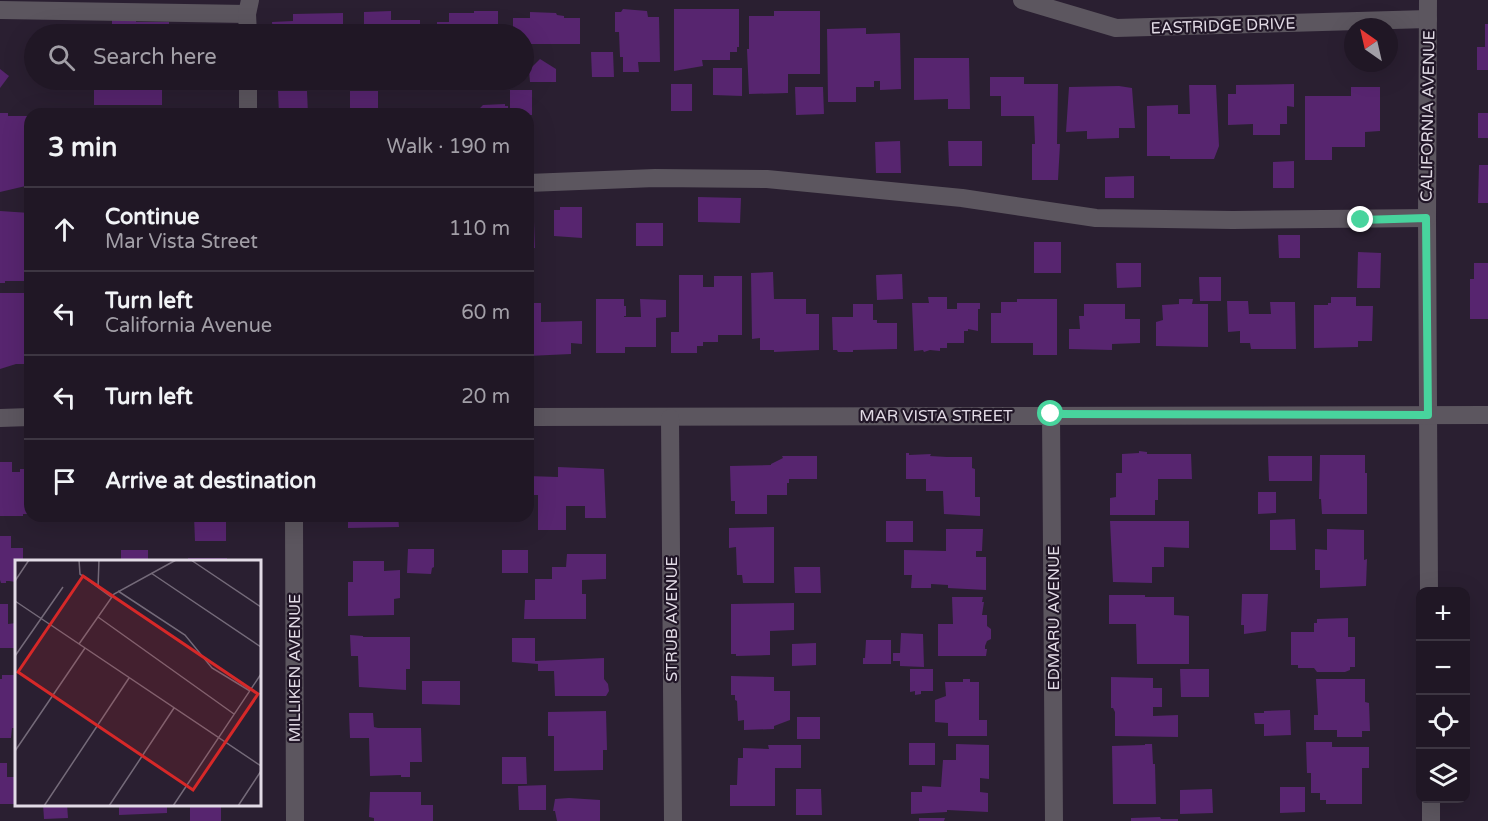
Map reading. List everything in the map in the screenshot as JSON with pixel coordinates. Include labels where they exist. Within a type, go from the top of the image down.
[{"type":"street","name":"EASTRIDGE DRIVE","points":[[1022,0],[1116,28],[1428,19]]},
{"type":"street","name":"CALIFORNIA AVENUE","points":[[1428,0],[1426,218],[1429,587]]},
{"type":"street","points":[[0,10],[129,6],[249,7],[248,24]]},
{"type":"street","points":[[248,90],[248,108]]},
{"type":"street","points":[[534,183],[655,178],[767,179],[962,198],[1096,218],[1245,220],[1426,218]]},
{"type":"street","name":"MAR VISTA STREET","points":[[534,417],[1051,414],[1488,415]]},
{"type":"street","name":"EDMARU AVENUE","points":[[1051,414],[1054,821]]},
{"type":"street","points":[[0,417],[24,417]]},
{"type":"street","name":"STRUB AVENUE","points":[[670,418],[673,821]]},
{"type":"street","name":"MILLIKEN AVENUE","points":[[294,522],[295,821]]},
{"type":"street","points":[[1431,803],[1431,821]]},
{"type":"building","points":[[623,9],[647,11],[648,17],[659,17],[660,62],[638,62],[639,72],[623,72],[619,32],[615,32],[615,12],[621,12]]},
{"type":"building","points":[[674,9],[739,9],[737,52],[730,52],[730,60],[702,60],[703,66],[674,71]]},
{"type":"building","points":[[391,11],[391,20],[420,20],[420,24],[364,24],[364,12]]},
{"type":"building","points":[[474,11],[498,11],[498,24],[437,24],[437,22],[449,22],[449,13],[474,13]]},
{"type":"building","points":[[774,11],[820,11],[820,74],[788,74],[788,93],[749,94],[747,49],[749,49],[749,16],[774,16]]},
{"type":"building","points":[[530,12],[556,13],[564,18],[580,18],[580,44],[534,44],[534,24],[513,24],[513,18],[530,18]]},
{"type":"building","points":[[343,13],[343,24],[272,24],[272,22],[293,21],[293,14]]},
{"type":"building","points":[[112,19],[169,22],[169,24],[112,24]]},
{"type":"building","points":[[1485,24],[1488,24],[1488,70],[1477,70],[1477,47],[1485,47]]},
{"type":"building","points":[[866,28],[866,34],[900,33],[901,89],[880,90],[880,81],[874,81],[874,87],[856,87],[856,102],[828,102],[827,29]]},
{"type":"building","points":[[591,52],[613,52],[614,77],[592,77]]},
{"type":"building","points":[[914,58],[969,58],[970,109],[948,109],[948,99],[914,100]]},
{"type":"building","points":[[540,59],[556,69],[556,82],[534,82],[534,65]]},
{"type":"building","points":[[713,68],[742,68],[742,96],[713,95]]},
{"type":"building","points":[[0,69],[9,76],[0,88]]},
{"type":"building","points":[[990,77],[1024,77],[1024,84],[1058,84],[1057,144],[1060,144],[1058,180],[1032,180],[1032,144],[1035,144],[1034,116],[1001,116],[1001,96],[990,96]]},
{"type":"building","points":[[671,84],[692,84],[692,111],[671,111]]},
{"type":"building","points":[[1294,84],[1294,107],[1287,106],[1287,124],[1280,124],[1280,135],[1253,135],[1253,124],[1228,125],[1228,94],[1236,94],[1236,85]]},
{"type":"building","points":[[1189,85],[1216,85],[1219,146],[1214,159],[1170,159],[1170,156],[1147,156],[1147,106],[1178,105],[1178,114],[1190,114]]},
{"type":"building","points":[[795,87],[823,87],[824,114],[796,115]]},
{"type":"building","points":[[1069,87],[1132,88],[1135,128],[1119,128],[1119,138],[1087,139],[1087,131],[1066,132]]},
{"type":"building","points":[[1351,87],[1380,87],[1380,131],[1365,132],[1365,147],[1332,147],[1332,160],[1305,160],[1305,96],[1351,96]]},
{"type":"building","points":[[94,90],[162,90],[162,105],[94,105]]},
{"type":"building","points":[[510,90],[532,90],[532,108],[510,108]]},
{"type":"building","points":[[278,91],[307,91],[308,108],[279,108]]},
{"type":"building","points":[[350,91],[378,91],[378,108],[350,108]]},
{"type":"building","points":[[505,104],[508,108],[480,108],[483,105]]},
{"type":"building","points":[[0,113],[8,113],[8,116],[24,116],[24,186],[0,192]]},
{"type":"building","points":[[1478,113],[1488,113],[1488,138],[1478,138]]},
{"type":"building","points":[[900,141],[901,173],[876,173],[875,142]]},
{"type":"building","points":[[948,141],[982,141],[982,166],[949,166]]},
{"type":"building","points":[[1294,161],[1294,188],[1273,188],[1273,162]]},
{"type":"building","points":[[1479,165],[1488,165],[1488,203],[1478,203]]},
{"type":"building","points":[[1134,176],[1134,198],[1105,198],[1105,177]]},
{"type":"building","points":[[698,197],[741,198],[740,223],[698,222]]},
{"type":"building","points":[[560,207],[582,207],[582,238],[554,236],[554,210],[560,210]]},
{"type":"building","points":[[0,211],[24,213],[24,281],[0,283]]},
{"type":"building","points":[[636,223],[663,223],[663,246],[636,246]]},
{"type":"building","points":[[1278,235],[1300,235],[1300,258],[1279,258]]},
{"type":"building","points":[[1034,242],[1061,242],[1061,273],[1034,273]]},
{"type":"building","points":[[1358,252],[1381,253],[1380,288],[1357,288]]},
{"type":"building","points":[[1116,263],[1141,263],[1141,287],[1117,288]]},
{"type":"building","points":[[1474,263],[1488,263],[1488,319],[1470,319],[1470,279],[1474,279]]},
{"type":"building","points":[[773,272],[774,299],[806,299],[806,314],[819,314],[819,350],[774,352],[774,350],[760,350],[760,338],[752,339],[751,273]]},
{"type":"building","points":[[902,274],[903,299],[877,300],[876,275]]},
{"type":"building","points":[[679,275],[703,275],[703,287],[714,287],[714,276],[742,276],[742,335],[718,335],[718,342],[703,342],[703,346],[697,346],[697,353],[671,353],[671,332],[679,332]]},
{"type":"building","points":[[1199,277],[1221,277],[1221,301],[1200,301]]},
{"type":"building","points":[[0,293],[24,293],[24,364],[0,369]]},
{"type":"building","points":[[928,297],[947,297],[947,309],[957,309],[957,303],[980,303],[978,331],[968,329],[964,331],[964,343],[947,343],[947,348],[940,348],[940,351],[914,351],[912,303],[929,303]]},
{"type":"building","points":[[1331,297],[1356,297],[1356,306],[1373,306],[1372,341],[1358,341],[1358,347],[1314,348],[1314,305],[1328,305],[1331,303]]},
{"type":"building","points":[[596,299],[624,299],[626,316],[624,317],[641,317],[640,299],[666,300],[666,317],[656,318],[656,347],[625,347],[625,353],[596,353]]},
{"type":"building","points":[[1017,299],[1057,299],[1057,355],[1033,355],[1033,343],[991,343],[991,313],[1001,313],[1001,302],[1017,302]]},
{"type":"building","points":[[1179,299],[1193,299],[1192,304],[1208,304],[1208,347],[1156,346],[1156,322],[1163,320],[1162,305],[1179,304]]},
{"type":"building","points":[[1227,301],[1248,301],[1249,314],[1271,314],[1270,302],[1295,302],[1296,349],[1251,349],[1250,343],[1240,343],[1240,331],[1228,332]]},
{"type":"building","points":[[534,303],[541,303],[541,322],[582,321],[582,344],[571,343],[571,354],[534,356]]},
{"type":"building","points":[[853,304],[873,304],[873,320],[877,320],[877,323],[897,323],[897,349],[853,350],[853,352],[833,350],[832,317],[853,317]]},
{"type":"building","points":[[1084,304],[1125,304],[1125,319],[1140,319],[1140,343],[1112,344],[1112,350],[1069,349],[1069,329],[1080,329],[1079,316],[1084,316]]},
{"type":"building","points":[[1139,451],[1147,452],[1147,454],[1191,454],[1192,479],[1158,479],[1155,515],[1110,515],[1110,498],[1116,497],[1116,473],[1122,473],[1122,454],[1139,453]]},
{"type":"building","points":[[906,453],[909,455],[972,457],[972,468],[975,469],[975,497],[980,497],[980,516],[944,514],[943,491],[926,491],[926,479],[906,479]]},
{"type":"building","points":[[1320,455],[1365,455],[1367,514],[1322,514],[1321,499],[1319,499]]},
{"type":"building","points":[[782,456],[817,456],[817,479],[789,479],[787,495],[767,495],[767,514],[735,514],[735,501],[731,501],[730,466],[771,465],[783,458]]},
{"type":"building","points":[[1268,456],[1312,456],[1312,481],[1269,481]]},
{"type":"building","points":[[0,462],[12,462],[12,472],[20,472],[20,469],[24,469],[24,514],[23,516],[0,516]]},
{"type":"building","points":[[558,467],[604,469],[606,518],[585,518],[585,506],[566,506],[566,530],[538,530],[538,495],[534,495],[534,476],[558,477]]},
{"type":"building","points":[[1258,492],[1276,492],[1276,513],[1258,514]]},
{"type":"building","points":[[1295,519],[1296,550],[1270,550],[1270,520]]},
{"type":"building","points":[[886,521],[913,521],[913,542],[886,542]]},
{"type":"building","points":[[1110,521],[1189,521],[1189,548],[1164,547],[1164,567],[1152,567],[1152,583],[1113,582]]},
{"type":"building","points":[[194,522],[226,522],[226,541],[195,541]]},
{"type":"building","points":[[348,522],[399,522],[399,527],[348,528]]},
{"type":"building","points":[[774,527],[774,583],[743,583],[742,575],[737,575],[736,547],[729,548],[729,528]]},
{"type":"building","points":[[946,529],[983,529],[982,551],[976,551],[976,557],[986,557],[986,590],[948,588],[948,585],[931,584],[931,588],[911,588],[912,575],[904,575],[904,550],[946,551]]},
{"type":"building","points":[[1327,529],[1364,530],[1364,560],[1367,559],[1366,586],[1320,588],[1320,570],[1315,570],[1315,549],[1327,550]]},
{"type":"building","points":[[0,536],[11,536],[11,548],[23,548],[23,560],[15,560],[15,582],[1,583]]},
{"type":"building","points":[[408,549],[434,549],[434,567],[431,574],[407,573]]},
{"type":"building","points":[[121,550],[148,550],[148,560],[121,560]]},
{"type":"building","points":[[502,550],[528,550],[528,573],[502,573]]},
{"type":"building","points":[[567,554],[606,554],[606,579],[582,580],[582,594],[586,594],[586,619],[524,619],[525,600],[535,600],[535,579],[552,579],[552,567],[566,567]]},
{"type":"building","points":[[188,558],[227,558],[227,560],[188,560]]},
{"type":"building","points":[[353,561],[384,561],[384,571],[400,570],[400,598],[394,599],[394,615],[348,616],[348,582],[353,582]]},
{"type":"building","points":[[794,567],[820,567],[821,593],[795,593]]},
{"type":"building","points":[[1242,594],[1268,594],[1266,631],[1244,634],[1244,625],[1241,625]]},
{"type":"building","points":[[1109,595],[1174,597],[1174,615],[1189,616],[1189,664],[1137,664],[1136,624],[1109,624]]},
{"type":"building","points":[[952,597],[983,597],[982,615],[987,615],[987,626],[991,629],[991,639],[985,646],[986,656],[938,656],[938,624],[953,624]]},
{"type":"building","points":[[794,603],[794,630],[770,631],[770,655],[736,656],[736,654],[731,654],[731,604]]},
{"type":"building","points":[[0,604],[8,604],[8,624],[15,623],[15,648],[0,648]]},
{"type":"building","points":[[1348,618],[1348,637],[1355,637],[1355,667],[1350,667],[1350,670],[1345,672],[1317,672],[1314,668],[1298,668],[1298,665],[1291,665],[1291,632],[1314,632],[1314,623],[1317,623],[1317,619]]},
{"type":"building","points":[[901,633],[923,634],[924,667],[900,666],[900,661],[893,661],[893,653],[900,653]]},
{"type":"building","points":[[350,635],[410,637],[410,669],[406,669],[406,690],[359,687],[358,656],[351,656]]},
{"type":"building","points":[[512,638],[535,638],[535,661],[604,658],[604,679],[609,691],[606,696],[555,696],[554,671],[538,671],[538,664],[512,662]]},
{"type":"building","points":[[866,640],[891,640],[891,664],[863,664]]},
{"type":"building","points":[[816,643],[816,665],[792,666],[792,644]]},
{"type":"building","points":[[910,669],[933,669],[933,691],[921,691],[921,694],[915,695],[915,691],[910,692]]},
{"type":"building","points":[[1180,669],[1209,669],[1209,697],[1181,697]]},
{"type":"building","points":[[2,675],[15,675],[15,728],[12,728],[11,738],[0,738],[0,679]]},
{"type":"building","points":[[731,676],[774,677],[774,691],[790,691],[790,720],[774,726],[774,729],[744,730],[744,720],[738,721],[735,695],[731,695]]},
{"type":"building","points":[[1111,677],[1153,678],[1153,688],[1162,688],[1162,707],[1153,707],[1153,716],[1178,715],[1178,737],[1115,736],[1115,712],[1111,708]]},
{"type":"building","points":[[963,679],[979,682],[979,720],[987,720],[987,736],[948,736],[948,723],[935,722],[935,700],[946,696],[945,682],[963,682]]},
{"type":"building","points":[[1316,679],[1365,679],[1365,702],[1369,703],[1370,731],[1362,731],[1362,737],[1337,737],[1337,730],[1314,730],[1314,715],[1318,715]]},
{"type":"building","points":[[422,681],[460,681],[460,705],[422,704]]},
{"type":"building","points":[[1290,710],[1291,735],[1264,736],[1264,724],[1255,724],[1254,713]]},
{"type":"building","points":[[606,711],[607,750],[603,750],[603,770],[554,771],[554,736],[548,736],[548,712]]},
{"type":"building","points":[[349,713],[373,713],[374,727],[378,728],[421,728],[422,762],[410,762],[410,777],[370,776],[369,738],[350,738]]},
{"type":"building","points":[[797,717],[820,717],[820,739],[797,739]]},
{"type":"building","points":[[1306,742],[1332,742],[1332,747],[1369,747],[1369,768],[1362,768],[1362,804],[1326,804],[1326,800],[1320,800],[1320,793],[1311,793],[1311,773],[1307,773]]},
{"type":"building","points":[[909,743],[935,743],[935,765],[909,765]]},
{"type":"building","points":[[956,744],[989,745],[989,779],[980,778],[980,792],[988,793],[988,812],[947,810],[947,812],[911,814],[911,792],[922,792],[922,786],[941,787],[943,760],[956,760]]},
{"type":"building","points":[[1152,744],[1156,804],[1113,804],[1112,746]]},
{"type":"building","points":[[768,745],[801,745],[801,768],[775,768],[775,806],[730,806],[730,785],[737,785],[738,758],[743,758],[743,748],[769,749]]},
{"type":"building","points":[[502,757],[526,757],[527,784],[502,784]]},
{"type":"building","points":[[0,763],[7,763],[7,777],[15,777],[15,804],[0,804]]},
{"type":"building","points":[[546,785],[546,810],[519,810],[518,786]]},
{"type":"building","points":[[1280,787],[1305,787],[1305,812],[1280,813]]},
{"type":"building","points":[[796,789],[821,789],[822,815],[796,815]]},
{"type":"building","points":[[1212,789],[1213,813],[1180,814],[1180,790]]},
{"type":"building","points":[[370,792],[421,792],[421,805],[433,805],[433,821],[374,821],[374,818],[369,817]]},
{"type":"building","points":[[555,799],[600,800],[600,821],[557,821],[555,811],[553,811]]},
{"type":"building","points":[[43,806],[67,806],[68,818],[44,819]]},
{"type":"building","points":[[119,806],[167,806],[167,813],[119,815]]},
{"type":"building","points":[[190,806],[221,806],[221,821],[190,821]]},
{"type":"building","points":[[1160,817],[1161,819],[1178,819],[1178,821],[1131,821],[1131,818]]},
{"type":"building","points":[[919,818],[945,818],[944,821],[919,821]]},
{"type":"route","points":[[1051,414],[1428,415],[1426,218],[1361,220]]}]
